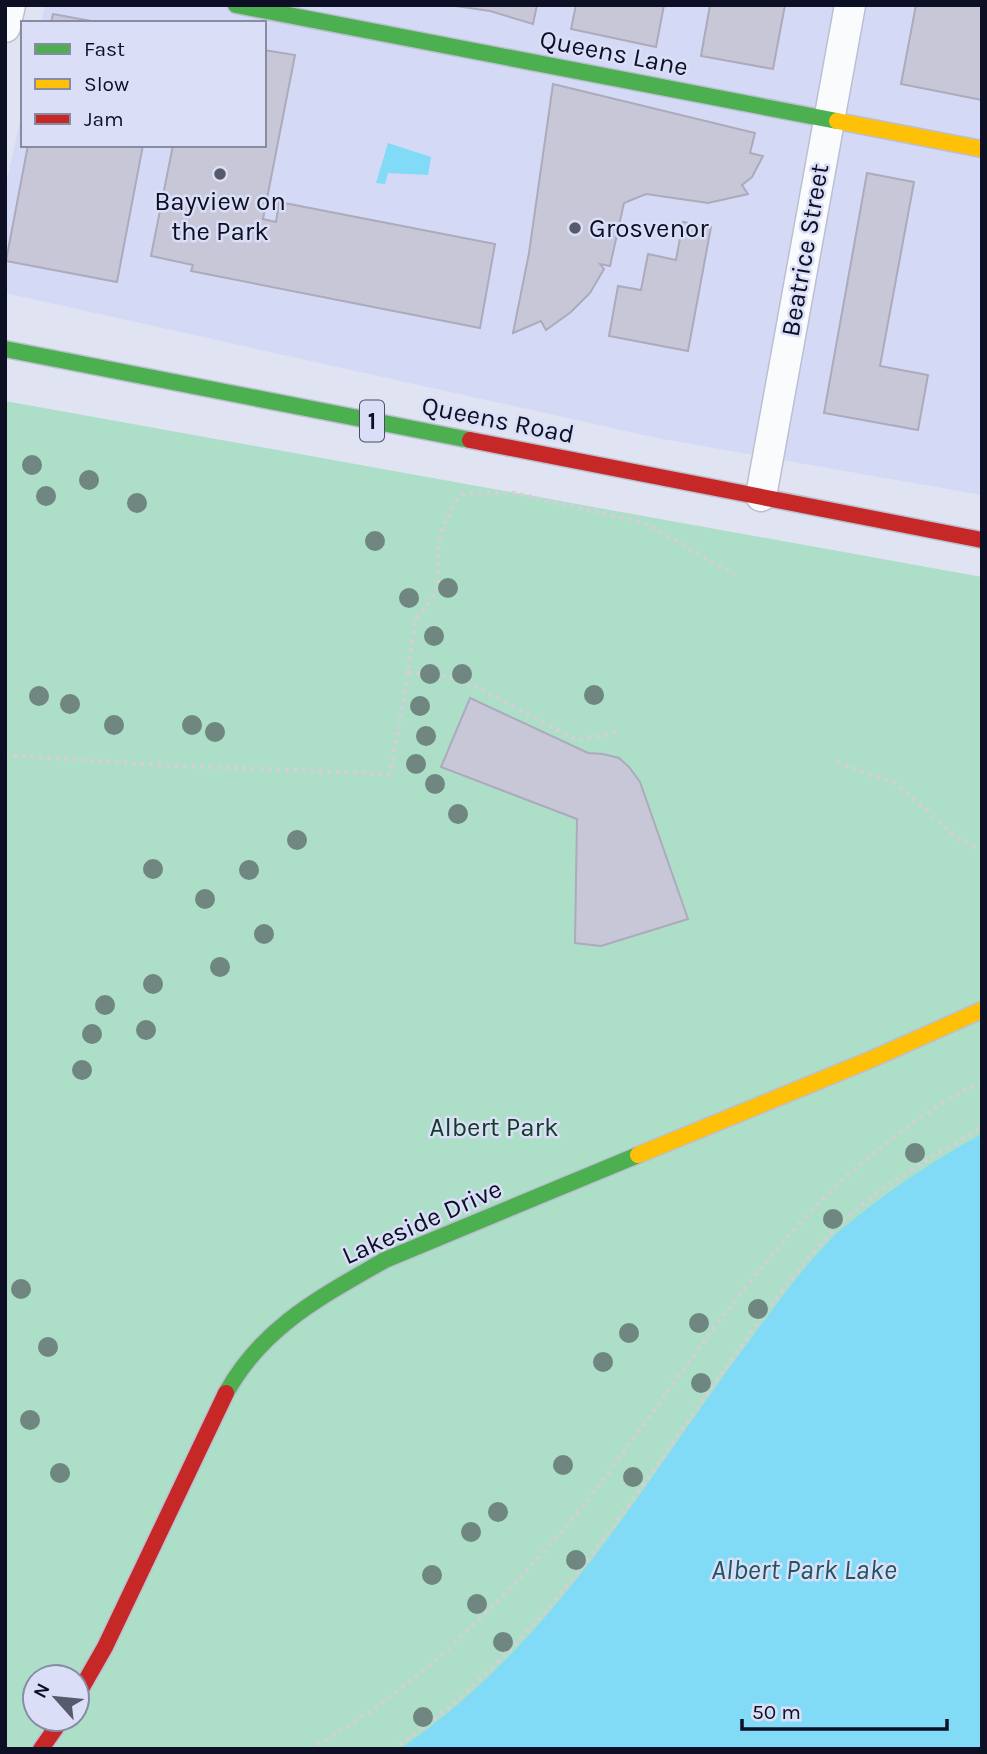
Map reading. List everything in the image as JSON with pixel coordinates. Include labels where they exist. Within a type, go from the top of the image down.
[{"type":"main road","name":"Queens Lane","points":[[236,5],[982,149]]},
{"type":"main road","name":"Queens Road","points":[[5,349],[982,540]]},
{"type":"main road","name":"Lakeside Drive","points":[[91,1672],[222,1399],[244,1362],[266,1337],[290,1319],[386,1260],[872,1059],[982,1010]]},
{"type":"main road","points":[[41,1749],[52,1733]]},
{"type":"street","points":[[5,27],[10,5]]},
{"type":"street","name":"Beatrice Street","points":[[761,496],[850,5]]},
{"type":"path","points":[[5,755],[160,765],[390,774],[415,620],[438,590],[438,550],[443,527],[456,501],[465,493],[513,493],[643,522],[734,575]]},
{"type":"path","points":[[408,672],[462,679],[576,740],[619,732]]},
{"type":"path","points":[[837,762],[895,783],[960,839],[982,851]]},
{"type":"path","points":[[310,1749],[329,1739],[387,1697],[445,1651],[498,1600],[591,1495],[768,1259],[840,1182],[912,1124],[961,1091],[982,1082]]},
{"type":"path","points":[[392,1749],[459,1700],[495,1666],[564,1592],[753,1331],[833,1231],[886,1189],[982,1127]]},
{"type":"shaded area","points":[[45,5],[982,5],[982,495],[657,438],[5,293],[5,189],[21,117],[21,147],[266,147],[266,21],[41,21]]},
{"type":"green space","name":"Albert Park","points":[[5,401],[982,577],[982,1749],[5,1749]]},
{"type":"water","points":[[388,143],[431,157],[428,175],[388,173],[385,184],[376,183]]},
{"type":"water","name":"Albert Park Lake","points":[[982,1134],[982,1749],[400,1749],[455,1707],[504,1661],[549,1612],[591,1561],[777,1304],[830,1240],[903,1183]]},
{"type":"building","points":[[449,5],[537,5],[533,24],[490,11]]},
{"type":"building","points":[[576,5],[664,5],[656,47],[571,29]]},
{"type":"building","points":[[710,5],[785,5],[773,69],[701,56]]},
{"type":"building","points":[[916,5],[982,5],[982,100],[901,84]]},
{"type":"building","points":[[53,14],[91,21],[51,21]]},
{"type":"building","name":"Bayview on the Park","points":[[266,50],[295,55],[263,219],[276,222],[279,202],[495,244],[480,328],[191,271],[193,265],[151,256],[173,147],[266,147]]},
{"type":"building","name":"Grosvenor","points":[[553,84],[755,133],[750,153],[763,156],[752,177],[742,185],[748,194],[708,203],[646,194],[624,203],[610,266],[600,264],[604,269],[590,293],[571,312],[546,330],[541,321],[513,333],[529,253]]},
{"type":"building","points":[[28,147],[143,147],[117,282],[6,261]]},
{"type":"building","points":[[867,173],[914,182],[880,366],[928,375],[918,430],[824,413]]},
{"type":"building","points":[[683,222],[711,227],[688,351],[609,336],[618,286],[641,290],[648,254],[676,260]]},
{"type":"building","points":[[470,698],[588,753],[619,758],[629,767],[640,782],[688,919],[601,946],[575,943],[577,819],[441,767]]},
{"type":"traffic: fast","points":[[236,5],[837,121]]},
{"type":"traffic: fast","points":[[5,349],[470,440]]},
{"type":"traffic: fast","points":[[226,1393],[257,1349],[295,1315],[385,1260],[638,1155]]},
{"type":"traffic: slow","points":[[837,121],[982,149]]},
{"type":"traffic: slow","points":[[638,1155],[872,1059],[982,1010]]},
{"type":"traffic: jam","points":[[470,440],[982,540]]},
{"type":"traffic: jam","points":[[91,1672],[226,1393]]},
{"type":"traffic: jam","points":[[41,1749],[52,1733]]},
{"type":"place","name":"Bayview on the Park","points":[[220,174]]},
{"type":"place","name":"Grosvenor","points":[[575,228]]}]
